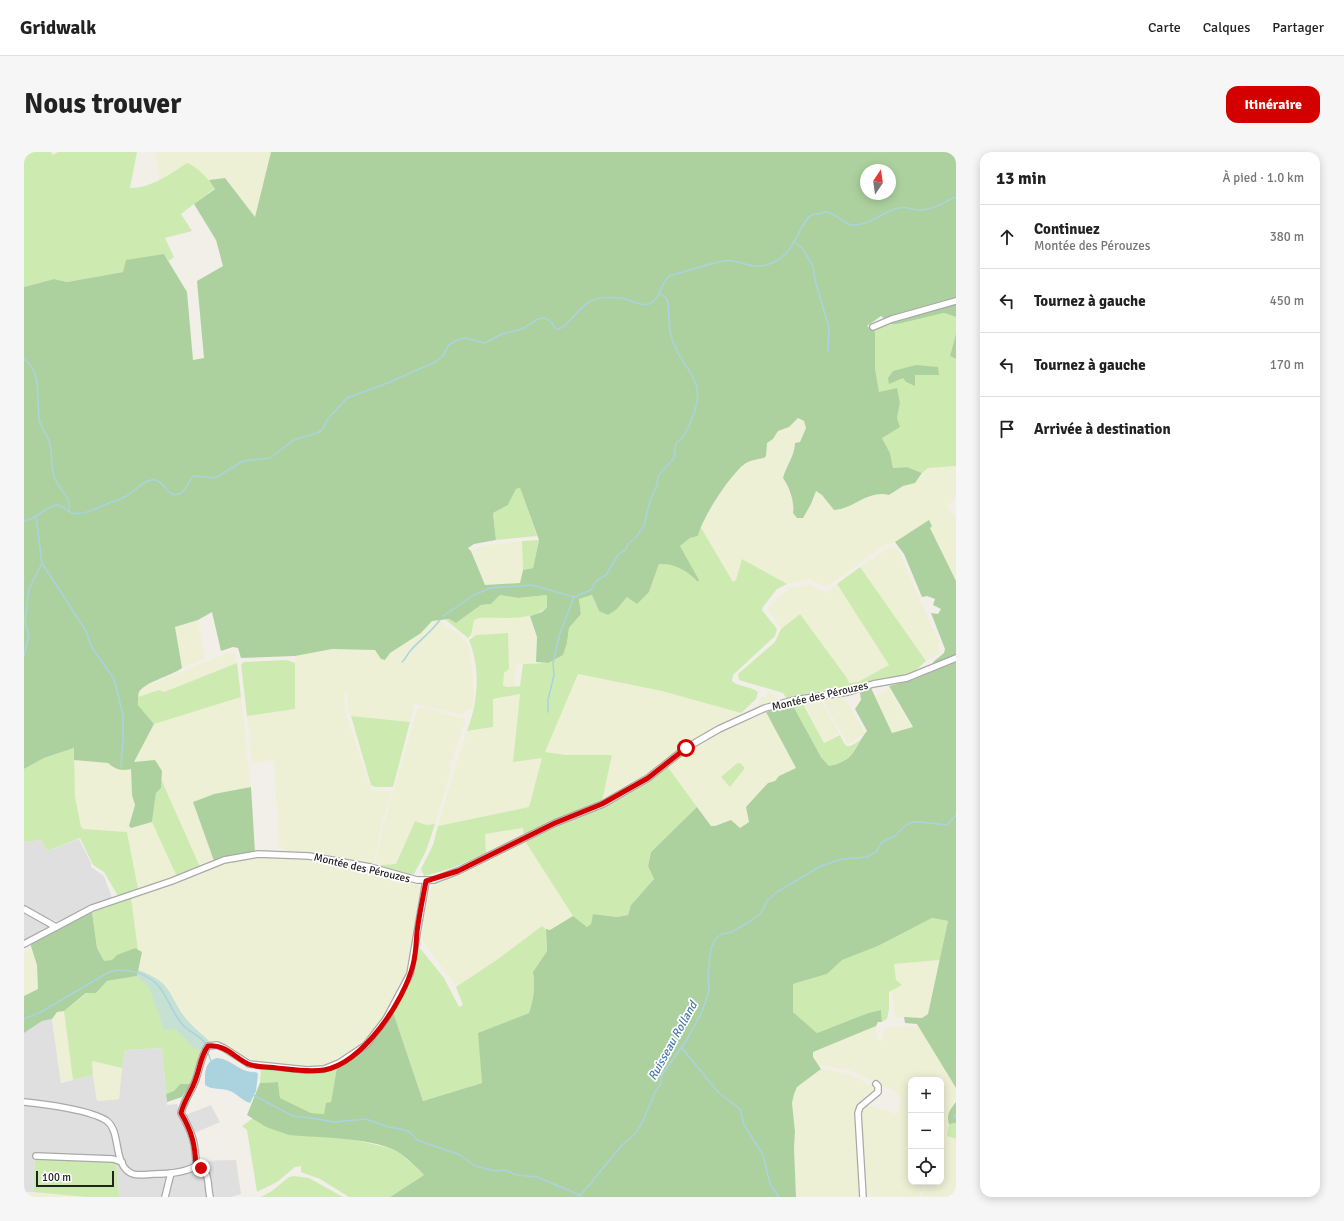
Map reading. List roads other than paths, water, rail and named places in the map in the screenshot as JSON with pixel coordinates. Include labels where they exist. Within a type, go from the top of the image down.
[{"type":"street","points":[[873,327],[906,315],[956,301]]},
{"type":"street","name":"Montée des Pérouzes","points":[[24,944],[92,908],[172,881],[224,860],[258,854],[308,856],[370,867],[426,881],[458,871],[555,823],[602,804],[648,778],[686,748],[719,729],[765,708],[794,700],[848,692],[873,684],[907,678],[956,658]]},
{"type":"street","points":[[196,1166],[195,1144],[192,1134],[181,1113],[183,1104],[197,1077],[203,1053],[208,1046],[217,1045],[224,1048],[249,1064],[308,1070],[324,1070],[339,1063],[366,1045],[386,1019],[410,974],[415,956],[426,881]]},
{"type":"street","points":[[24,909],[56,926]]},
{"type":"street","points":[[863,1197],[858,1113],[860,1107],[878,1092],[878,1086],[876,1084]]},
{"type":"street","points":[[24,1102],[85,1113],[106,1121],[115,1133],[118,1153],[129,1172],[135,1174],[171,1173],[196,1166]]},
{"type":"street","points":[[113,1159],[118,1153]]},
{"type":"street","points":[[36,1156],[113,1159],[122,1162]]},
{"type":"street","points":[[196,1166],[206,1173],[210,1197]]},
{"type":"street","points":[[164,1197],[171,1173]]},
{"type":"water","points":[[216,1058],[226,1060],[246,1071],[256,1072],[258,1074],[256,1091],[250,1103],[230,1091],[210,1088],[205,1085],[205,1073],[207,1066]]},
{"type":"waterway","points":[[24,521],[29,520],[57,505],[73,513],[78,514],[88,512],[125,497],[144,483],[151,480],[156,480],[159,482],[171,494],[175,495],[182,493],[194,476],[215,478],[243,461],[270,458],[294,440],[317,433],[322,430],[327,420],[347,398],[390,382],[435,362],[442,357],[449,345],[457,340],[465,338],[485,343],[502,334],[522,329],[538,319],[545,318],[551,322],[555,328],[559,329],[568,323],[586,304],[598,299],[610,297],[621,298],[640,304],[651,303],[654,301],[669,276],[725,261],[737,262],[752,266],[772,263],[780,259],[787,252],[804,223],[813,214],[825,212],[834,214],[847,223],[853,225],[871,221],[898,208],[926,210],[956,197]]},
{"type":"waterway","points":[[796,243],[802,248],[813,266],[815,280],[829,328],[828,352]]},
{"type":"waterway","points":[[548,712],[548,700],[554,675],[553,663],[560,633],[574,597],[591,590],[596,581],[606,575],[618,555],[626,549],[628,544],[636,537],[644,526],[650,501],[657,485],[658,476],[674,458],[676,443],[685,433],[696,407],[698,395],[696,385],[672,339],[669,325],[668,302],[665,297],[659,293]]},
{"type":"waterway","points":[[24,359],[30,365],[37,380],[40,423],[51,449],[53,475],[69,502],[69,511]]},
{"type":"waterway","points":[[36,517],[42,563],[86,631],[91,646],[114,679],[123,715],[121,767]]},
{"type":"waterway","points":[[24,656],[29,635],[25,622],[29,589],[42,563]]},
{"type":"waterway","points":[[443,616],[474,595],[490,588],[532,585],[574,597]]},
{"type":"waterway","points":[[402,662],[408,653],[433,629],[440,620]]},
{"type":"waterway","name":"Ruisseau Rolland","points":[[579,1197],[622,1145],[637,1132],[655,1092],[661,1084],[662,1075],[686,1041],[702,1012],[709,991],[708,975],[711,948],[716,938],[722,934],[732,932],[752,920],[761,913],[767,901],[777,892],[821,866],[842,859],[867,857],[876,852],[882,842],[895,836],[906,825],[912,822],[947,825],[956,815]]},
{"type":"waterway","points":[[24,1019],[41,1012],[109,972],[123,970],[144,975],[151,979],[161,989],[182,1024],[205,1043]]},
{"type":"waterway","points":[[681,1047],[718,1092],[740,1109],[744,1125],[763,1155],[770,1184],[779,1197]]},
{"type":"waterway","points":[[208,1053],[211,1061]]},
{"type":"waterway","points":[[253,1095],[293,1116],[334,1122],[366,1119],[388,1127],[405,1130],[411,1133],[417,1140],[460,1155],[475,1166],[495,1171],[504,1170],[517,1175],[537,1177],[580,1195]]},
{"type":"waterway","points":[[954,1118],[956,1114]]}]
